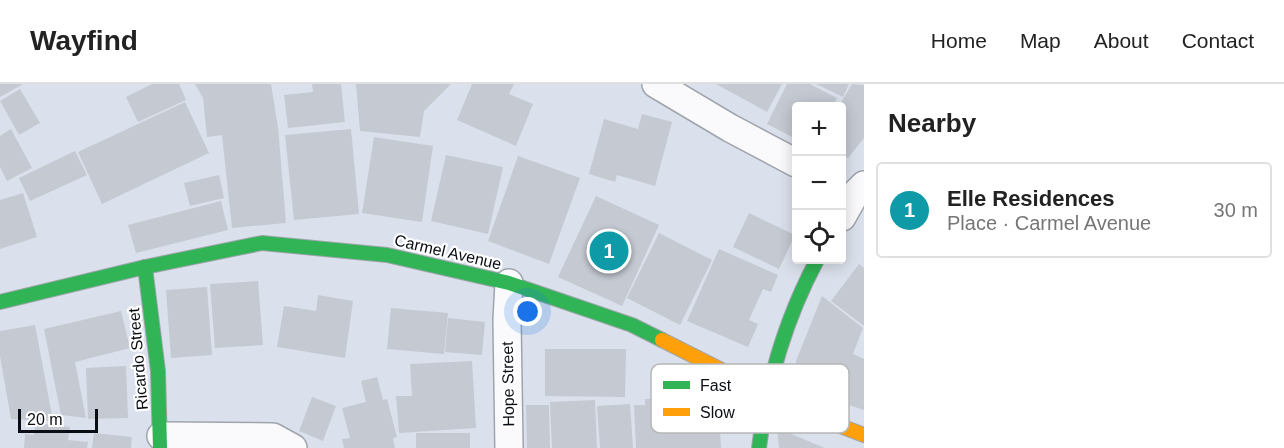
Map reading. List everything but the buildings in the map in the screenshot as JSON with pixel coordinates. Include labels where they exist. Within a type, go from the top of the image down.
[{"type":"street","points":[[656,84],[792,161]]},
{"type":"street","points":[[845,210],[854,188]]},
{"type":"street","name":"Carmel Avenue","points":[[0,302],[145,267],[262,243],[387,255],[509,283],[632,325],[710,364]]},
{"type":"street","points":[[774,364],[782,335],[803,284],[815,264]]},
{"type":"street","name":"Ricardo Street","points":[[145,267],[158,371],[161,442]]},
{"type":"street","name":"Hope Street","points":[[509,283],[507,320],[509,448]]},
{"type":"street","name":"Carmel Avenue","points":[[849,429],[864,435]]},
{"type":"street","points":[[759,448],[761,433]]},
{"type":"street","points":[[161,442],[273,437],[293,448]]},
{"type":"traffic: fast","points":[[0,302],[145,267],[262,243],[387,255],[509,283],[632,325],[662,340]]},
{"type":"traffic: fast","points":[[775,364],[796,305],[815,264]]},
{"type":"traffic: fast","points":[[145,267],[158,371],[160,448]]},
{"type":"traffic: fast","points":[[759,448],[761,433]]},
{"type":"traffic: slow","points":[[662,340],[710,364]]},
{"type":"traffic: slow","points":[[849,429],[864,435]]},
{"type":"place","name":"Elle Residences","points":[[609,251]]}]
